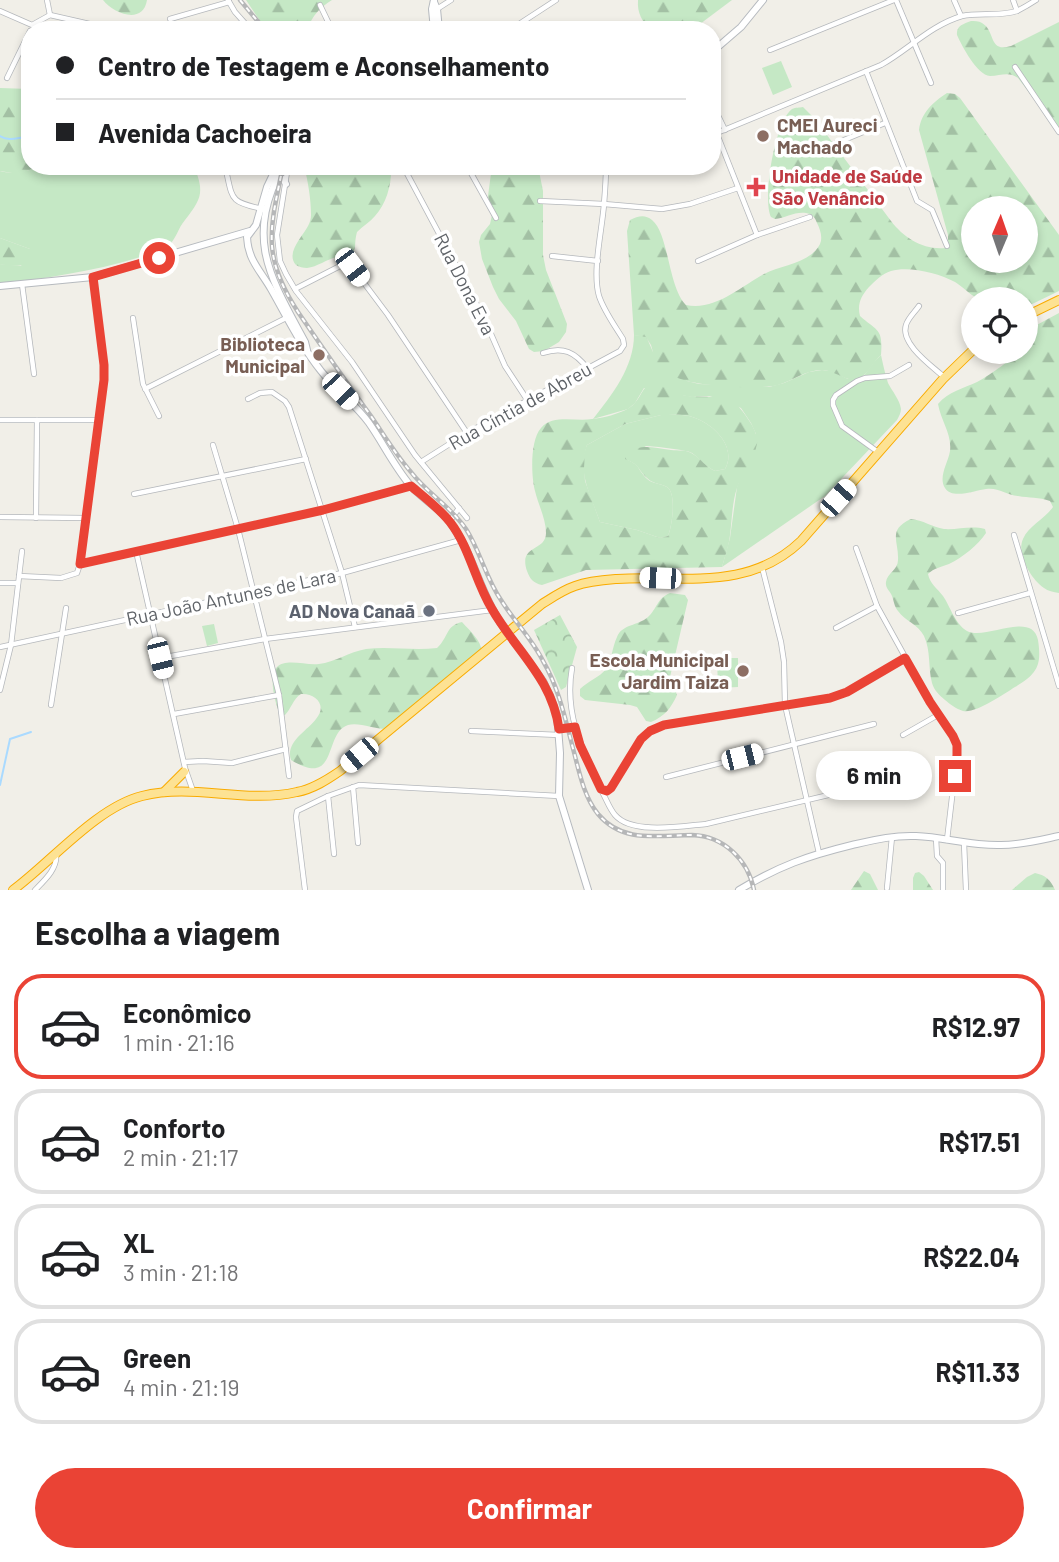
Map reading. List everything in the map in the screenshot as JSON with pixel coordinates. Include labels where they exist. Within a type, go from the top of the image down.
[{"type":"highway","points":[[1038,310],[1059,300]]},
{"type":"highway","points":[[13,890],[91,825],[120,805],[140,796],[180,790],[265,796],[298,792],[321,783],[340,771],[542,604],[577,585],[603,580],[641,578],[719,578],[762,567],[801,541],[961,362]]},
{"type":"highway","points":[[164,792],[184,768]]},
{"type":"main road","points":[[721,44],[741,27],[763,0]]},
{"type":"main road","points":[[274,175],[263,209],[263,235],[267,261],[288,316]]},
{"type":"main road","points":[[279,175],[247,238],[255,265],[305,342],[307,352],[366,420],[411,486],[450,522],[461,540],[492,610],[543,681],[557,715],[559,796],[587,890]]},
{"type":"main road","points":[[277,178],[286,180]]},
{"type":"main road","points":[[0,286],[93,277],[237,234],[257,231],[263,235]]},
{"type":"main road","points":[[237,234],[247,238]]},
{"type":"main road","points":[[255,265],[263,266],[267,261]]},
{"type":"main road","points":[[739,890],[780,867],[819,853],[892,836],[1002,845],[1029,843],[1059,836]]},
{"type":"street","points":[[47,0],[50,15]]},
{"type":"street","points":[[434,5],[451,0]]},
{"type":"street","points":[[524,21],[556,0]]},
{"type":"street","points":[[769,51],[895,0],[931,83]]},
{"type":"street","points":[[954,0],[961,16]]},
{"type":"street","points":[[1013,0],[1017,10]]},
{"type":"street","points":[[721,131],[866,71],[961,16],[1009,13],[1036,0]]},
{"type":"street","points":[[170,19],[228,1],[244,21]]},
{"type":"street","points":[[320,5],[328,21]]},
{"type":"street","points":[[0,11],[21,23]]},
{"type":"street","points":[[42,21],[50,15],[76,21]]},
{"type":"street","points":[[7,78],[21,49]]},
{"type":"street","points":[[1014,67],[1059,132]]},
{"type":"street","points":[[866,71],[917,201],[932,210],[947,246]]},
{"type":"street","points":[[721,122],[725,130]]},
{"type":"street","points":[[832,145],[885,123]]},
{"type":"street","points":[[721,150],[757,235]]},
{"type":"street","points":[[227,175],[236,201],[263,209]]},
{"type":"street","points":[[286,175],[277,235],[280,261],[295,289],[345,352],[421,462],[467,518]]},
{"type":"street","name":"Rua Dona Eva","points":[[408,175],[484,318],[505,366],[528,401]]},
{"type":"street","points":[[472,175],[496,218]]},
{"type":"street","points":[[552,256],[598,261],[606,175]]},
{"type":"street","points":[[540,201],[662,209],[690,204],[738,188]]},
{"type":"street","points":[[698,261],[757,235],[810,217]]},
{"type":"street","name":"Rua Cíntia de Abreu","points":[[421,462],[467,433],[621,351],[623,339],[599,295],[598,261]]},
{"type":"street","points":[[295,289],[341,266],[352,267],[388,315],[467,433]]},
{"type":"street","points":[[0,583],[61,578],[77,573],[80,564],[104,374],[93,277]]},
{"type":"street","points":[[22,283],[34,374]]},
{"type":"street","points":[[919,306],[908,320],[905,333],[918,353],[945,378]]},
{"type":"street","points":[[145,388],[288,316]]},
{"type":"street","points":[[133,318],[145,388],[159,416]]},
{"type":"street","points":[[543,353],[564,350],[577,356],[588,369]]},
{"type":"street","points":[[879,453],[842,426],[833,400],[857,381],[890,376],[909,365]]},
{"type":"street","points":[[248,399],[260,393],[272,392],[289,407],[342,573],[355,627]]},
{"type":"street","points":[[0,420],[98,421]]},
{"type":"street","points":[[37,420],[37,518]]},
{"type":"street","points":[[213,444],[238,529],[279,695],[289,776]]},
{"type":"street","points":[[134,494],[306,459]]},
{"type":"street","points":[[80,564],[323,510],[411,486]]},
{"type":"street","points":[[450,522],[459,508]]},
{"type":"street","points":[[0,517],[86,518]]},
{"type":"street","points":[[1014,536],[1059,686]]},
{"type":"street","name":"Rua João Antunes de Lara","points":[[0,647],[342,573],[461,540]]},
{"type":"street","points":[[856,548],[877,606],[957,745],[947,840]]},
{"type":"street","points":[[0,690],[11,645],[22,551]]},
{"type":"street","points":[[136,551],[184,768],[193,791]]},
{"type":"street","points":[[762,567],[781,642],[785,705],[819,853]]},
{"type":"street","points":[[957,613],[1030,593]]},
{"type":"street","points":[[836,628],[877,606]]},
{"type":"street","points":[[51,705],[66,608]]},
{"type":"street","points":[[160,658],[265,639],[492,610]]},
{"type":"street","points":[[601,789],[607,791],[611,788],[641,739],[650,731],[664,725],[830,698],[847,692],[905,658]]},
{"type":"street","points":[[572,668],[571,712],[580,745],[616,816],[629,824],[651,827],[706,824],[914,775]]},
{"type":"street","points":[[174,714],[279,695]]},
{"type":"street","points":[[903,735],[939,715]]},
{"type":"street","points":[[666,777],[874,724]]},
{"type":"street","points":[[471,730],[559,732],[575,727]]},
{"type":"street","points":[[184,768],[203,761],[232,763],[286,749]]},
{"type":"street","points":[[180,790],[184,768]]},
{"type":"street","points":[[305,890],[297,811],[328,796],[359,785],[559,796]]},
{"type":"street","points":[[353,787],[358,843]]},
{"type":"street","points":[[328,796],[334,854]]},
{"type":"street","points":[[887,888],[892,836]]},
{"type":"street","points":[[936,838],[937,856],[943,863],[943,890]]},
{"type":"street","points":[[964,843],[966,890]]},
{"type":"street","points":[[36,890],[54,868],[56,854]]},
{"type":"green space","points":[[103,0],[147,0],[140,13],[128,15]]},
{"type":"green space","points":[[246,0],[332,0],[317,12],[312,21],[260,21]]},
{"type":"green space","points":[[638,0],[732,0],[704,21],[644,21],[638,9]]},
{"type":"green space","points":[[971,21],[982,23],[995,44],[1004,47],[1059,22],[1059,132],[1018,78],[1008,74],[990,76],[975,65],[957,35],[959,27]]},
{"type":"green space","points":[[781,61],[792,87],[773,95],[762,68]]},
{"type":"green space","points":[[0,88],[21,89],[21,173],[0,171]]},
{"type":"green space","points":[[947,93],[960,98],[1031,196],[961,196],[961,273],[1038,273],[1038,206],[1059,235],[1059,291],[1038,301],[1038,287],[962,287],[932,273],[906,269],[891,271],[874,282],[860,300],[860,316],[880,335],[881,355],[860,378],[851,379],[818,370],[778,385],[733,387],[687,381],[657,367],[646,337],[634,335],[627,231],[630,220],[647,217],[658,227],[675,286],[686,305],[707,305],[717,301],[764,274],[810,255],[816,250],[821,239],[814,217],[802,213],[775,219],[771,217],[768,194],[780,128],[792,109],[803,107],[815,119],[896,227],[908,238],[922,245],[945,248],[948,235],[919,130],[925,113]]},
{"type":"green space","points":[[0,171],[197,175],[200,195],[173,241],[160,251],[104,267],[0,285],[0,264],[21,266],[30,249],[0,238]]},
{"type":"green space","points":[[306,175],[391,175],[386,199],[375,216],[357,232],[353,252],[307,268],[296,265],[293,255],[311,218]]},
{"type":"green space","points":[[491,175],[540,175],[543,191],[543,255],[567,324],[566,332],[559,342],[544,351],[534,352],[529,349],[516,321],[499,299],[482,259],[479,242],[490,224],[492,215],[488,196]]},
{"type":"green space","points":[[0,238],[30,249],[35,253],[36,259],[19,266],[0,264]]},
{"type":"green space","points":[[1059,313],[1059,593],[1046,589],[1034,579],[1021,552],[1025,534],[1053,507],[1050,501],[990,489],[958,494],[948,492],[943,484],[950,445],[938,404],[951,393],[977,382],[1004,364],[1038,364],[1038,324]]},
{"type":"green space","points":[[634,335],[646,336],[653,352],[687,381],[699,384],[769,387],[822,370],[848,379],[863,377],[881,355],[888,383],[899,402],[901,412],[897,420],[825,496],[722,567],[730,538],[737,487],[756,434],[741,408],[710,396],[675,394],[667,388],[644,388],[628,409],[593,419],[626,369]]},
{"type":"green space","points":[[649,383],[664,386],[682,395],[728,399],[741,409],[755,431],[757,444],[735,494],[722,567],[586,570],[542,585],[536,583],[529,576],[525,562],[529,552],[545,539],[546,533],[533,477],[532,458],[537,434],[552,421],[586,420],[621,412],[635,403]],"holes":[[[661,415],[689,416],[706,423],[725,443],[728,452],[725,469],[715,471],[685,451],[648,447],[632,450],[627,453],[625,459],[636,465],[648,479],[670,490],[673,510],[668,536],[660,538],[600,522],[585,481],[587,445],[625,424]]]},
{"type":"green space","points":[[661,415],[689,416],[706,423],[725,443],[728,460],[725,469],[715,471],[689,452],[646,446],[626,459],[636,465],[648,480],[670,490],[673,510],[668,536],[660,538],[600,522],[584,474],[587,445],[625,424]]},
{"type":"green space","points":[[911,519],[944,529],[985,529],[986,533],[970,550],[928,574],[930,581],[943,596],[959,624],[967,631],[975,633],[1027,627],[1034,631],[1038,640],[1038,663],[1033,673],[1004,694],[975,710],[958,709],[935,690],[924,636],[898,611],[886,586],[887,579],[898,563],[897,532],[899,527]]},
{"type":"green space","points":[[670,593],[685,595],[688,600],[670,677],[677,695],[667,711],[651,722],[646,721],[637,707],[585,700],[580,696],[580,689],[606,669],[619,633],[648,617],[662,598]]},
{"type":"green space","points":[[560,615],[577,647],[566,687],[561,690],[534,630]]},
{"type":"green space","points":[[462,622],[477,640],[482,652],[386,729],[348,725],[340,730],[324,764],[317,768],[306,767],[291,760],[294,742],[316,719],[321,709],[315,698],[301,694],[285,715],[280,714],[274,697],[273,683],[277,667],[286,663],[325,663],[366,649],[437,648],[450,629]]},
{"type":"green space","points":[[214,624],[218,643],[207,646],[202,626]]},
{"type":"green space","points":[[717,658],[738,658],[738,687],[718,688]]},
{"type":"green space","points":[[864,871],[870,874],[878,890],[851,890]]},
{"type":"green space","points":[[919,872],[933,890],[913,890],[913,878],[915,873]]},
{"type":"green space","points":[[1035,873],[1047,878],[1055,890],[1012,890],[1027,877]]},
{"type":"waterway","points":[[0,136],[21,138]]},
{"type":"waterway","points":[[0,785],[10,739],[31,732]]},
{"type":"railway","points":[[240,0],[258,21]]},
{"type":"railway","points":[[281,175],[272,225],[272,241],[278,274],[286,292],[400,459],[466,529],[496,592],[534,645],[549,672],[593,808],[608,824],[630,834],[704,836],[724,845],[740,860],[754,890]]},
{"type":"place","name":"CMEI Aureci Machado","points":[[763,136]]},
{"type":"place","name":"Unidade de Saúde São Venâncio","points":[[756,187]]},
{"type":"place","name":"Biblioteca Municipal","points":[[319,355]]},
{"type":"place","name":"AD Nova Canaã","points":[[429,611]]},
{"type":"place","name":"Escola Municipal Jardim Taiza","points":[[743,671]]},
{"type":"route","points":[[159,258],[93,277],[104,380],[80,564],[323,510],[411,486],[437,508],[457,532],[492,610],[543,681],[557,715],[559,729],[575,727],[580,745],[601,789],[607,791],[611,788],[641,739],[650,731],[664,725],[830,698],[847,692],[905,658],[957,745],[955,776]]}]
